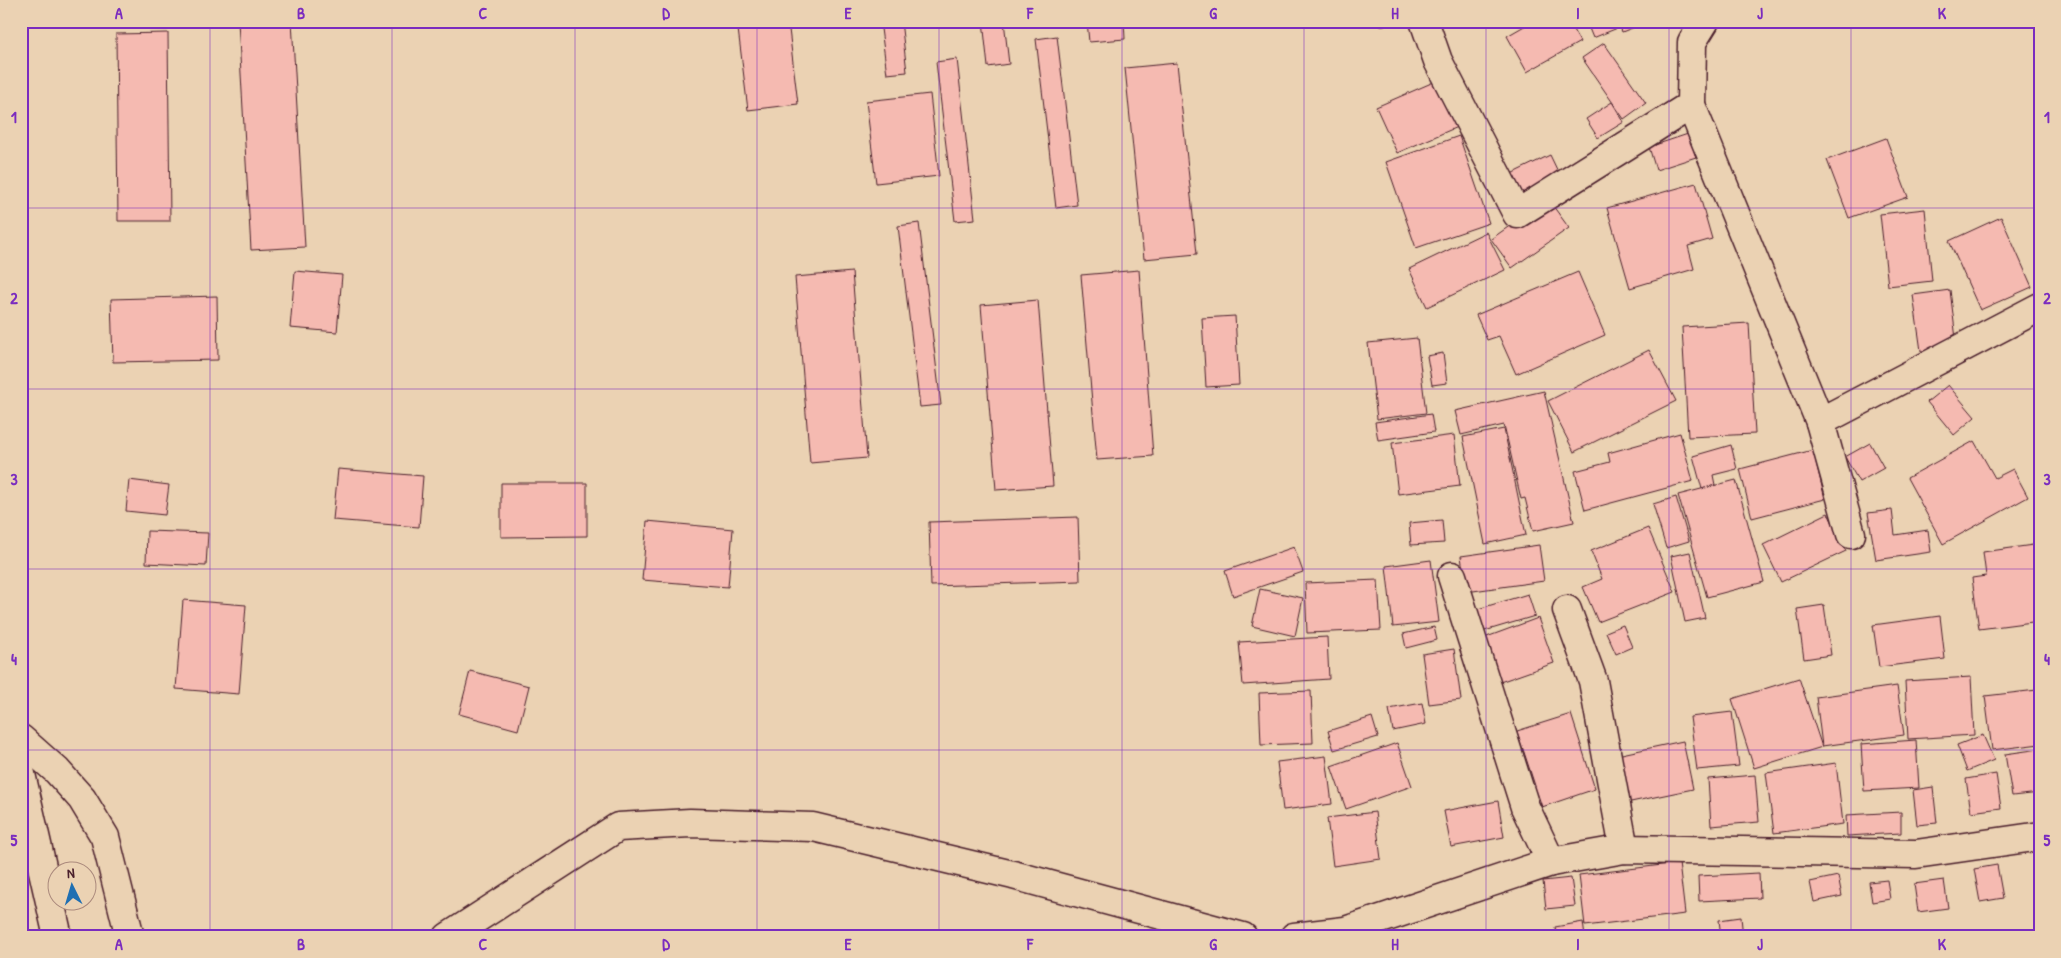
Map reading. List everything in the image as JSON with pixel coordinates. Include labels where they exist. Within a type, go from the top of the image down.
[{"type":"main road","points":[[1424,21],[1438,61],[1517,214],[1690,105]]},
{"type":"main road","points":[[1706,21],[1692,42],[1690,105],[1820,422],[1851,534]]},
{"type":"main road","points":[[1820,422],[2040,307]]},
{"type":"main road","points":[[1452,576],[1525,807],[1551,862]]},
{"type":"main road","points":[[1567,610],[1593,681],[1624,849]]},
{"type":"main road","points":[[21,738],[57,771],[82,799],[105,837],[130,937]]},
{"type":"main road","points":[[21,774],[58,937]]},
{"type":"main road","points":[[448,937],[618,827],[690,823],[814,827],[1013,875],[1243,937]]},
{"type":"main road","points":[[1294,937],[1345,934],[1551,862],[1624,849],[1916,854],[2040,836]]},
{"type":"building","points":[[238,21],[292,21],[305,247],[251,250]]},
{"type":"building","points":[[737,21],[788,21],[798,104],[748,110]]},
{"type":"building","points":[[880,21],[901,21],[907,72],[887,74]]},
{"type":"building","points":[[983,21],[1004,21],[1009,64],[988,67]]},
{"type":"building","points":[[1087,21],[1124,21],[1125,39],[1089,42]]},
{"type":"building","points":[[1379,21],[1401,21],[1380,26]]},
{"type":"building","points":[[1533,21],[1568,21],[1580,42],[1527,72],[1507,36]]},
{"type":"building","points":[[1586,21],[1650,21],[1622,32],[1620,27],[1593,38]]},
{"type":"building","points":[[168,33],[170,221],[118,221],[116,34]]},
{"type":"building","points":[[1057,36],[1077,205],[1056,208],[1036,39]]},
{"type":"building","points":[[1604,43],[1646,103],[1624,119],[1582,58]]},
{"type":"building","points":[[957,59],[975,219],[955,221],[936,62]]},
{"type":"building","points":[[1177,63],[1197,254],[1144,259],[1125,68]]},
{"type":"building","points":[[1436,81],[1457,127],[1397,153],[1376,107]]},
{"type":"building","points":[[930,94],[939,176],[876,183],[866,101]]},
{"type":"building","points":[[1612,102],[1624,122],[1598,138],[1586,119]]},
{"type":"building","points":[[1688,134],[1696,157],[1656,170],[1649,147]]},
{"type":"building","points":[[1459,136],[1489,223],[1416,248],[1386,162]]},
{"type":"building","points":[[1886,138],[1908,197],[1849,218],[1827,160]]},
{"type":"building","points":[[1550,155],[1561,178],[1521,196],[1511,174]]},
{"type":"building","points":[[1696,183],[1712,239],[1688,246],[1694,269],[1630,288],[1607,208]]},
{"type":"building","points":[[1548,199],[1569,228],[1512,268],[1491,239]]},
{"type":"building","points":[[1925,209],[1932,281],[1888,286],[1880,214]]},
{"type":"building","points":[[2001,217],[2032,287],[1980,310],[1949,241]]},
{"type":"building","points":[[919,223],[941,405],[920,407],[898,226]]},
{"type":"building","points":[[1486,232],[1505,270],[1427,307],[1409,269]]},
{"type":"building","points":[[1139,270],[1153,456],[1097,460],[1081,275]]},
{"type":"building","points":[[295,271],[342,275],[337,332],[290,328]]},
{"type":"building","points":[[852,272],[867,458],[810,463],[795,277]]},
{"type":"building","points":[[1578,272],[1605,335],[1516,374],[1499,336],[1487,340],[1476,315]]},
{"type":"building","points":[[1950,290],[1957,347],[1921,351],[1913,295]]},
{"type":"building","points":[[217,296],[218,360],[113,362],[111,299]]},
{"type":"building","points":[[1038,300],[1053,486],[996,490],[981,305]]},
{"type":"building","points":[[1235,316],[1239,385],[1206,387],[1202,318]]},
{"type":"building","points":[[1749,323],[1755,434],[1688,437],[1682,327]]},
{"type":"building","points":[[1417,338],[1426,413],[1377,419],[1368,343]]},
{"type":"building","points":[[1649,350],[1676,401],[1574,452],[1548,401]]},
{"type":"building","points":[[1443,353],[1447,383],[1432,385],[1427,356]]},
{"type":"building","points":[[1948,385],[1975,417],[1954,435],[1927,402]]},
{"type":"building","points":[[1544,391],[1574,522],[1533,531],[1525,498],[1521,499],[1504,425],[1461,435],[1455,411]]},
{"type":"building","points":[[1431,414],[1434,432],[1378,440],[1375,422]]},
{"type":"building","points":[[1504,429],[1526,535],[1485,544],[1463,437]]},
{"type":"building","points":[[1680,433],[1693,481],[1585,510],[1575,471],[1610,462],[1608,453]]},
{"type":"building","points":[[1454,435],[1460,486],[1398,494],[1392,443]]},
{"type":"building","points":[[1974,441],[1995,478],[2013,469],[2028,497],[1943,544],[1907,478]]},
{"type":"building","points":[[1870,443],[1884,468],[1859,482],[1845,457]]},
{"type":"building","points":[[1731,445],[1737,469],[1713,475],[1715,485],[1702,489],[1693,456]]},
{"type":"building","points":[[1813,450],[1825,499],[1752,518],[1740,469]]},
{"type":"building","points":[[338,469],[423,476],[419,527],[333,520]]},
{"type":"building","points":[[129,480],[169,485],[165,515],[126,511]]},
{"type":"building","points":[[1736,480],[1764,582],[1707,597],[1678,495]]},
{"type":"building","points":[[501,483],[587,483],[587,536],[501,537]]},
{"type":"building","points":[[1676,497],[1689,541],[1666,548],[1653,504]]},
{"type":"building","points":[[1892,510],[1895,535],[1928,530],[1931,552],[1876,560],[1868,513]]},
{"type":"building","points":[[1828,513],[1846,551],[1781,582],[1763,545]]},
{"type":"building","points":[[1078,517],[1080,581],[931,586],[929,522]]},
{"type":"building","points":[[1442,520],[1444,543],[1411,545],[1409,523]]},
{"type":"building","points":[[647,521],[733,529],[728,587],[642,580]]},
{"type":"building","points":[[1648,528],[1675,592],[1598,622],[1583,587],[1602,579],[1591,551]]},
{"type":"building","points":[[147,531],[208,533],[206,566],[146,563]]},
{"type":"building","points":[[2040,544],[2040,621],[1979,629],[1972,578],[1986,576],[1983,552]]},
{"type":"building","points":[[1539,545],[1544,581],[1466,592],[1461,556]]},
{"type":"building","points":[[1294,547],[1303,572],[1233,596],[1225,571]]},
{"type":"building","points":[[1690,552],[1705,618],[1685,622],[1671,556]]},
{"type":"building","points":[[1431,560],[1439,622],[1393,627],[1386,566]]},
{"type":"building","points":[[1378,580],[1381,630],[1307,633],[1305,583]]},
{"type":"building","points":[[1260,589],[1303,598],[1295,636],[1252,626]]},
{"type":"building","points":[[1528,594],[1535,616],[1478,633],[1471,611]]},
{"type":"building","points":[[183,600],[246,605],[239,694],[176,689]]},
{"type":"building","points":[[1824,605],[1831,655],[1804,659],[1797,609]]},
{"type":"building","points":[[1940,616],[1945,659],[1879,667],[1873,625]]},
{"type":"building","points":[[1538,618],[1554,663],[1500,682],[1484,638]]},
{"type":"building","points":[[1623,625],[1632,647],[1616,654],[1606,632]]},
{"type":"building","points":[[1434,627],[1437,640],[1406,648],[1403,634]]},
{"type":"building","points":[[1327,637],[1329,679],[1243,685],[1239,642]]},
{"type":"building","points":[[1454,649],[1461,700],[1429,704],[1422,654]]},
{"type":"building","points":[[470,671],[529,686],[518,730],[459,714]]},
{"type":"building","points":[[1971,677],[1974,735],[1908,739],[1905,681]]},
{"type":"building","points":[[1799,678],[1822,747],[1754,768],[1732,699]]},
{"type":"building","points":[[1897,686],[1904,735],[1822,746],[1816,697]]},
{"type":"building","points":[[2037,690],[2040,744],[1992,750],[1985,696]]},
{"type":"building","points":[[1311,691],[1313,743],[1261,745],[1259,693]]},
{"type":"building","points":[[1422,703],[1426,724],[1393,731],[1389,709]]},
{"type":"building","points":[[1732,712],[1739,766],[1697,770],[1690,717]]},
{"type":"building","points":[[1571,714],[1595,789],[1542,807],[1517,731]]},
{"type":"building","points":[[1372,717],[1378,737],[1334,750],[1328,731]]},
{"type":"building","points":[[1983,735],[1994,760],[1967,771],[1957,745]]},
{"type":"building","points":[[1916,740],[1919,788],[1864,791],[1861,744]]},
{"type":"building","points":[[1683,741],[1693,789],[1626,803],[1617,755]]},
{"type":"building","points":[[1397,743],[1412,786],[1346,809],[1331,766]]},
{"type":"building","points":[[2040,749],[2040,793],[2012,796],[2005,754]]},
{"type":"building","points":[[1326,756],[1332,804],[1283,810],[1277,762]]},
{"type":"building","points":[[1836,763],[1843,824],[1774,833],[1766,773]]},
{"type":"building","points":[[1996,774],[2001,808],[1971,812],[1966,779]]},
{"type":"building","points":[[1755,775],[1759,822],[1711,826],[1708,779]]},
{"type":"building","points":[[1933,787],[1937,823],[1917,825],[1913,790]]},
{"type":"building","points":[[1498,801],[1504,837],[1451,847],[1444,811]]},
{"type":"building","points":[[1375,812],[1381,859],[1333,866],[1327,818]]},
{"type":"building","points":[[1901,812],[1901,833],[1847,836],[1846,815]]},
{"type":"building","points":[[1679,863],[1685,914],[1585,926],[1579,875]]},
{"type":"building","points":[[1997,865],[2003,898],[1980,902],[1974,869]]},
{"type":"building","points":[[1759,873],[1760,898],[1699,901],[1698,876]]},
{"type":"building","points":[[1838,876],[1842,896],[1814,902],[1810,882]]},
{"type":"building","points":[[1571,878],[1575,906],[1546,909],[1543,881]]},
{"type":"building","points":[[1887,880],[1890,899],[1872,902],[1869,882]]},
{"type":"building","points":[[1944,880],[1948,908],[1918,912],[1914,884]]},
{"type":"building","points":[[1741,917],[1743,937],[1721,937],[1719,920]]},
{"type":"building","points":[[1583,922],[1585,937],[1557,937],[1555,927]]},
{"type":"building","points":[[2040,931],[2040,937],[2009,937]]},
{"type":"building","points":[[1807,933],[1807,937],[1774,937]]}]
